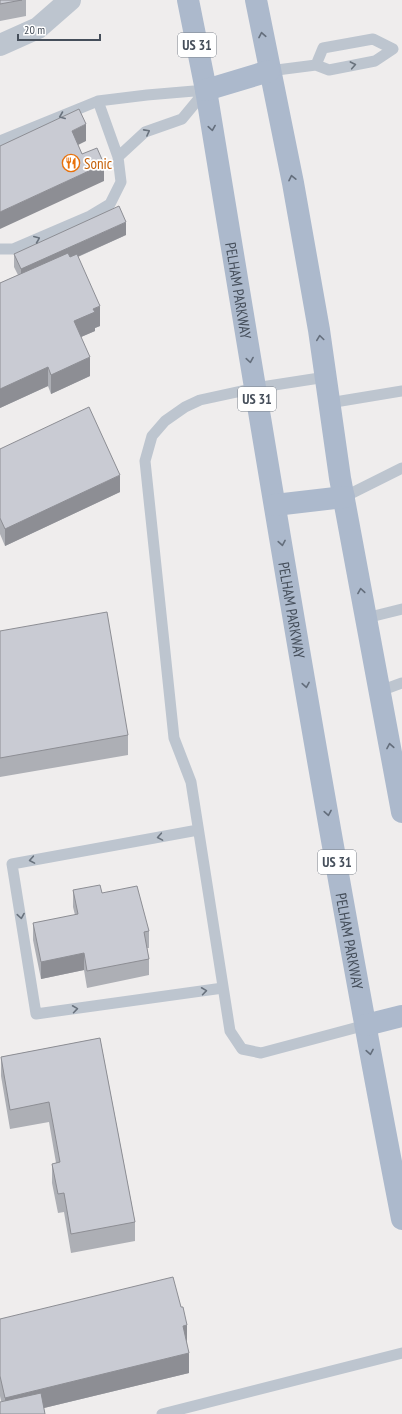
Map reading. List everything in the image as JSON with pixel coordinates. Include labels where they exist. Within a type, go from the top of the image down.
[{"type":"main road","name":"PELHAM PARKWAY","points":[[188,0],[206,90],[275,505],[366,1025],[402,1219]]},
{"type":"main road","points":[[256,0],[293,183],[326,377],[344,497],[380,691],[399,775],[402,812]]},
{"type":"main road","points":[[206,90],[270,70]]},
{"type":"main road","points":[[275,505],[344,497]]},
{"type":"main road","points":[[366,1025],[402,1016]]},
{"type":"street","points":[[0,44],[38,28],[70,0]]},
{"type":"lane","points":[[316,65],[324,48],[373,39],[397,48]]},
{"type":"lane","points":[[270,70],[316,65],[329,70],[375,61],[397,48]]},
{"type":"lane","points":[[0,141],[98,101],[206,90]]},
{"type":"lane","points":[[118,157],[145,132],[182,119],[206,90]]},
{"type":"lane","points":[[0,250],[13,249],[90,216],[110,204],[121,182],[118,157],[98,101]]},
{"type":"lane","points":[[326,377],[255,388],[200,400],[184,407],[166,421],[152,436],[145,461],[174,738],[191,782],[230,1031],[242,1049],[261,1053],[366,1025]]},
{"type":"lane","points":[[329,403],[402,392]]},
{"type":"lane","points":[[344,497],[402,468]]},
{"type":"lane","points":[[366,618],[402,609]]},
{"type":"lane","points":[[380,691],[402,683]]},
{"type":"lane","points":[[198,830],[12,864],[36,1014],[223,988]]},
{"type":"lane","points":[[162,1414],[402,1353]]},
{"type":"building","points":[[0,0],[22,0],[0,4]]},
{"type":"building","points":[[79,109],[86,124],[72,131],[82,154],[97,148],[104,164],[0,212],[0,146]]},
{"type":"building","points":[[119,206],[126,222],[21,269],[14,254]]},
{"type":"building","points":[[68,253],[70,257],[77,254],[100,306],[93,309],[95,312],[74,321],[90,357],[51,375],[48,367],[0,389],[0,283]]},
{"type":"building","points":[[89,407],[120,475],[5,529],[0,518],[0,449]]},
{"type":"building","points":[[107,612],[128,735],[0,758],[0,631]]},
{"type":"building","points":[[100,885],[102,893],[137,886],[149,931],[144,932],[149,959],[87,971],[84,953],[41,962],[33,923],[78,914],[73,890]]},
{"type":"building","points":[[100,1038],[135,1222],[71,1234],[64,1193],[58,1194],[52,1164],[60,1162],[49,1102],[10,1110],[1,1057]]},
{"type":"building","points":[[173,1277],[187,1325],[183,1326],[189,1353],[5,1398],[0,1376],[0,1319]]},
{"type":"building","points":[[41,1393],[45,1414],[0,1414],[0,1402]]},
{"type":"place","name":"Sonic","points":[[71,163]]}]
